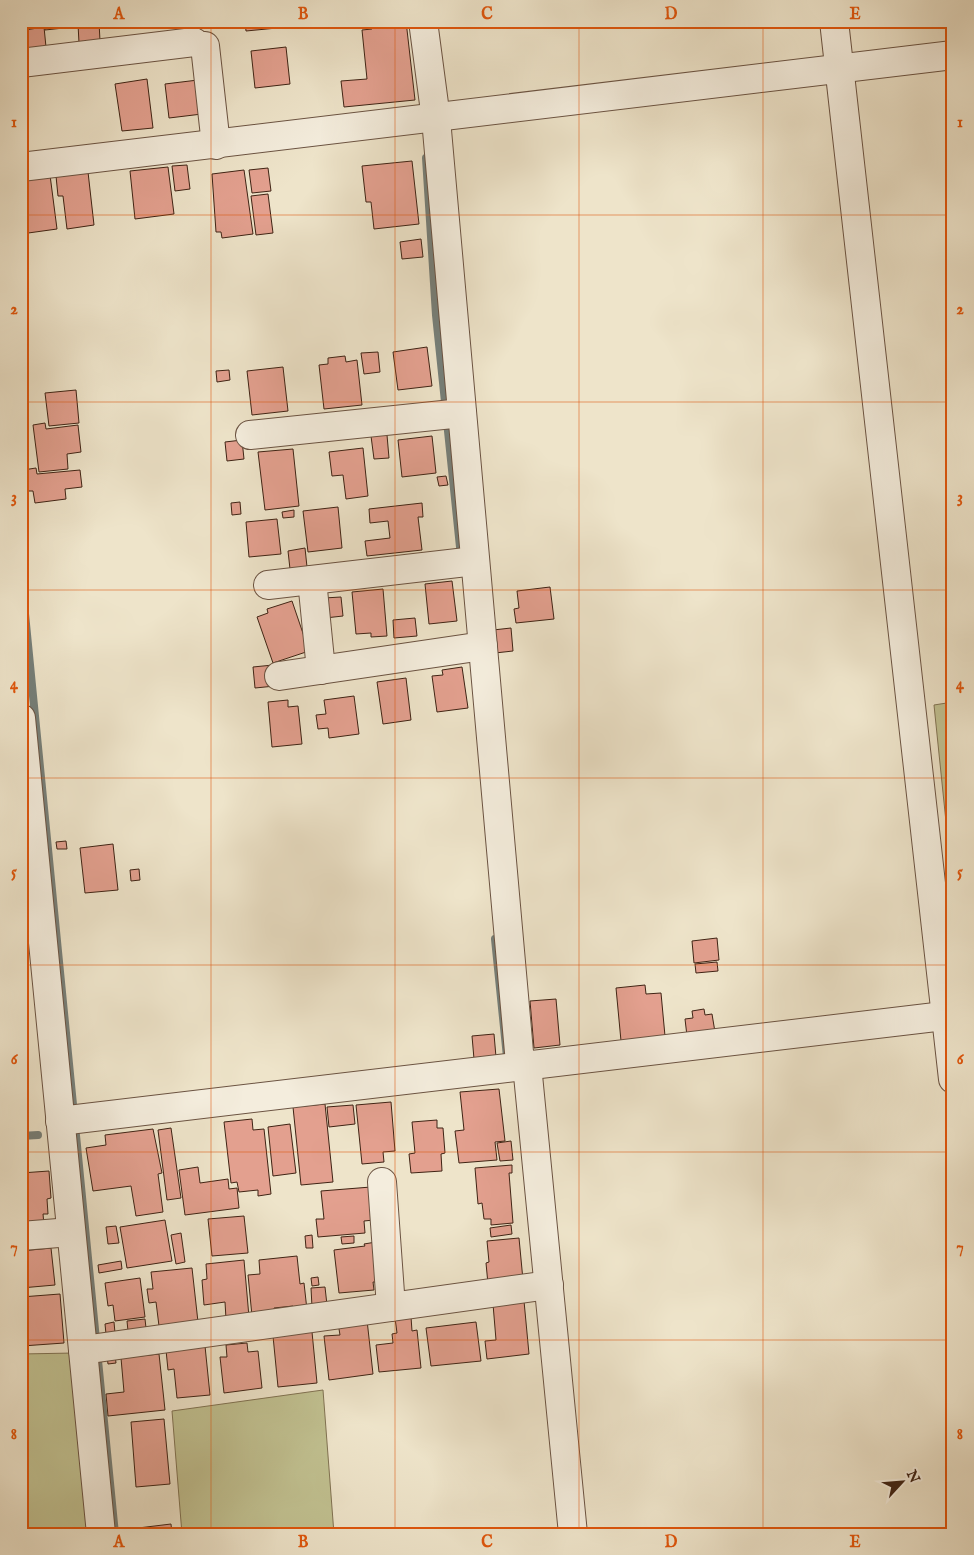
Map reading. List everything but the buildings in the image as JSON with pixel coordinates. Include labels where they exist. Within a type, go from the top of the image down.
[{"type":"street","points":[[423,21],[451,414],[474,648],[518,1042],[540,1287],[574,1534]]},
{"type":"street","points":[[834,21],[953,1079]]},
{"type":"street","points":[[21,63],[200,44],[215,134]]},
{"type":"street","points":[[21,167],[215,134],[430,114],[953,55]]},
{"type":"street","points":[[250,435],[451,414]]},
{"type":"street","points":[[268,585],[466,562]]},
{"type":"street","points":[[312,580],[320,670]]},
{"type":"street","points":[[279,676],[474,648]]},
{"type":"street","points":[[21,718],[71,1120],[71,1232],[92,1349],[101,1534]]},
{"type":"street","points":[[71,1120],[520,1071],[948,1031]]},
{"type":"street","points":[[382,1182],[391,1307]]},
{"type":"street","points":[[21,1236],[71,1232]]},
{"type":"street","points":[[92,1349],[540,1287]]},
{"type":"green space","points":[[953,702],[953,890],[934,705]]},
{"type":"green space","points":[[74,1353],[90,1534],[21,1534],[21,1354]]},
{"type":"green space","points":[[323,1390],[334,1534],[182,1534],[172,1411]]},
{"type":"waterway","points":[[426,158],[436,315],[460,547]]},
{"type":"waterway","points":[[21,573],[115,1534]]},
{"type":"waterway","points":[[495,939],[507,1057]]},
{"type":"waterway","points":[[21,1136],[38,1135]]}]
